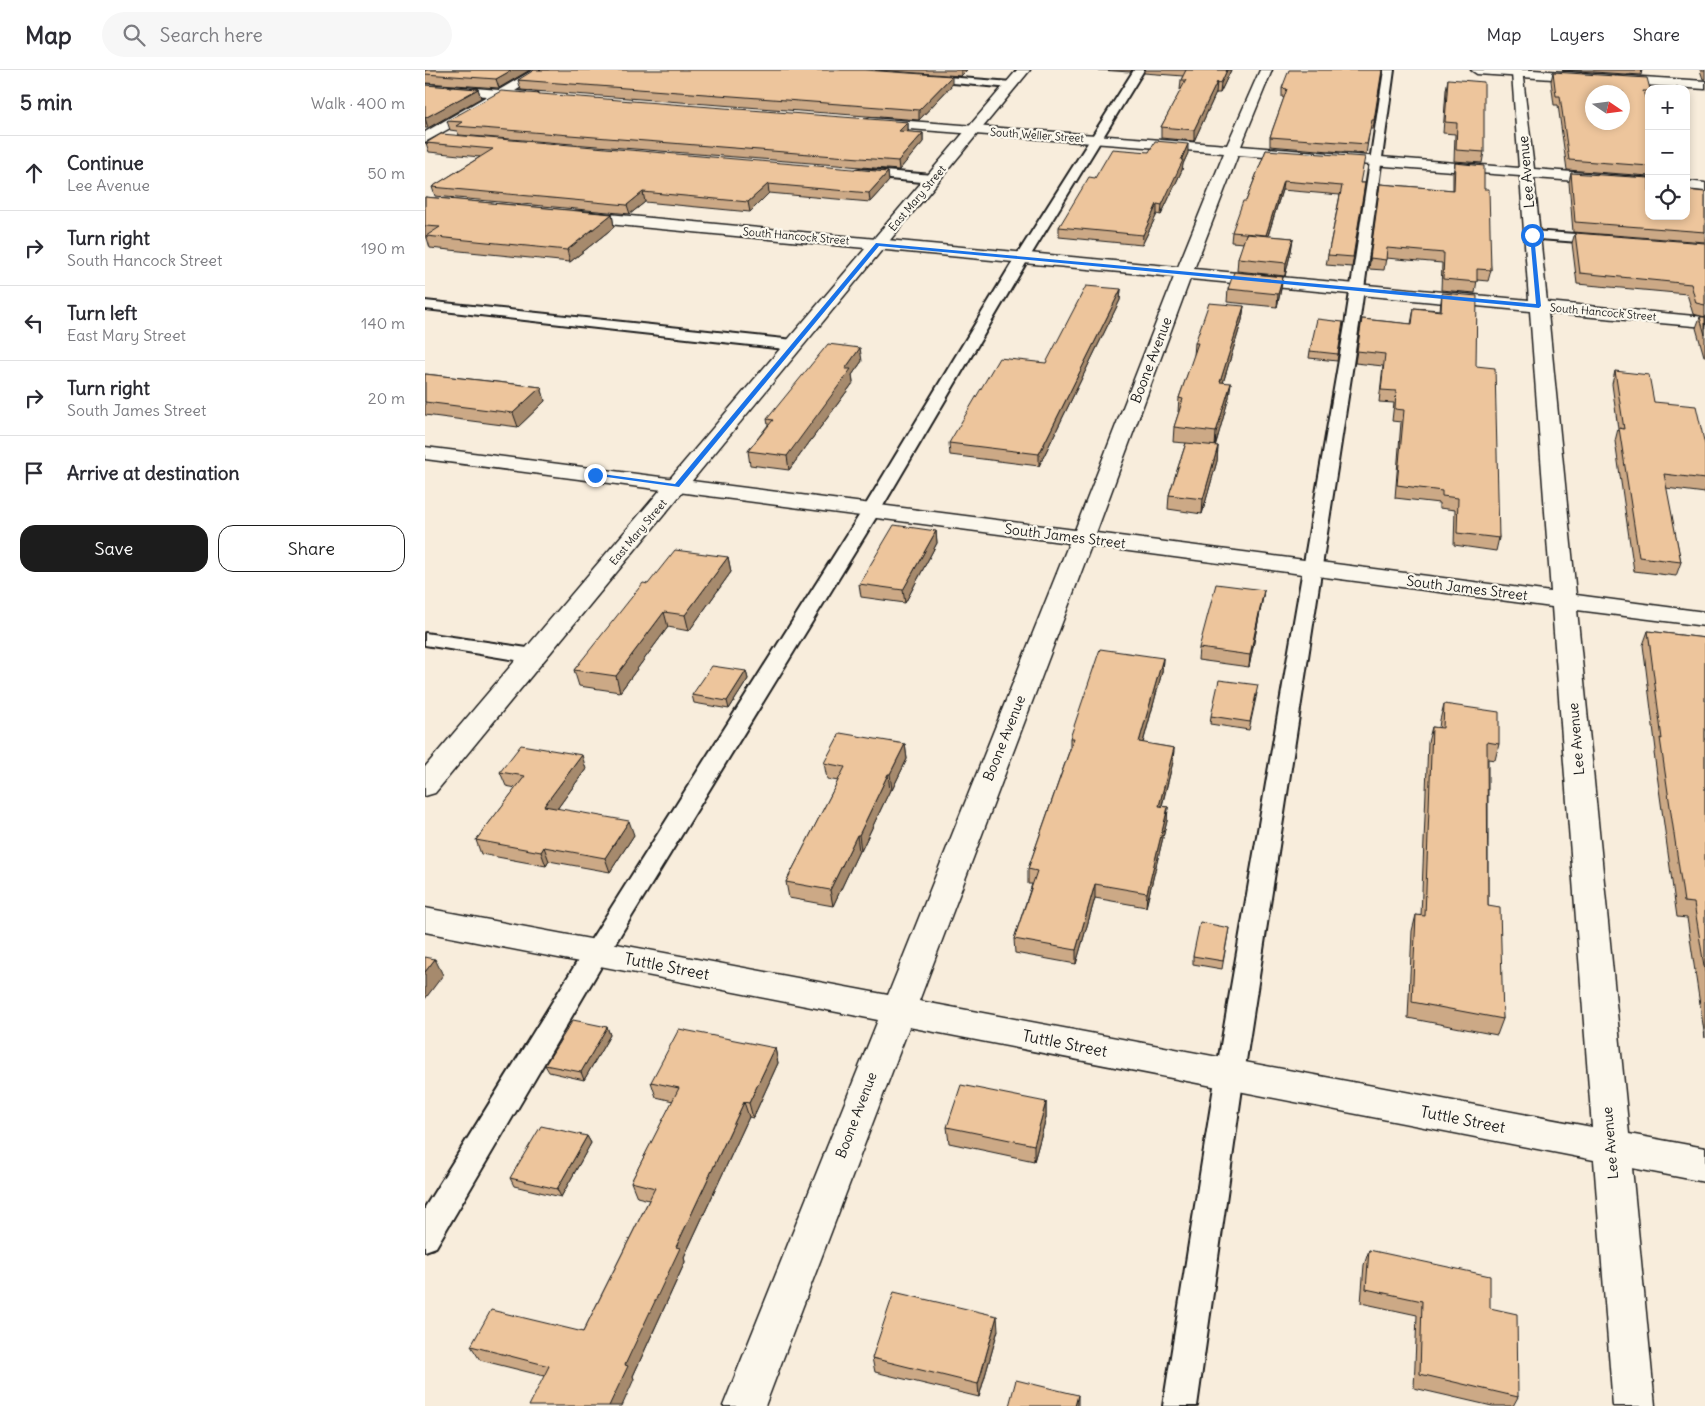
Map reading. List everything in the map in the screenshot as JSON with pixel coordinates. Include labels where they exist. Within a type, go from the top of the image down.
[{"type":"street","points":[[426,137],[542,70]]},
{"type":"street","name":"Boone Avenue","points":[[743,1406],[1083,538],[1184,273],[1266,70]]},
{"type":"street","points":[[1477,70],[1653,85]]},
{"type":"street","name":"Lee Avenue","points":[[1518,73],[1634,1406]]},
{"type":"street","name":"East Mary Street","points":[[425,786],[1018,77]]},
{"type":"street","points":[[1690,85],[1705,85]]},
{"type":"street","points":[[425,88],[551,98]]},
{"type":"street","name":"South Weller Street","points":[[853,121],[1645,182]]},
{"type":"street","points":[[1690,185],[1705,187]]},
{"type":"street","name":"South Hancock Street","points":[[560,214],[1705,322]]},
{"type":"street","name":"South James Street","points":[[425,453],[1705,619]]},
{"type":"street","name":"Tuttle Street","points":[[425,920],[1705,1165]]},
{"type":"lane","points":[[425,1236],[596,953],[871,511],[1022,258],[1139,70]]},
{"type":"lane","points":[[1181,1406],[1230,1074],[1357,289],[1374,161],[1389,70]]},
{"type":"lane","points":[[906,77],[1018,77]]},
{"type":"lane","points":[[426,137],[449,139]]},
{"type":"lane","points":[[844,171],[933,179]]},
{"type":"lane","points":[[1532,235],[1614,241]]},
{"type":"lane","points":[[425,305],[794,345]]},
{"type":"lane","points":[[425,639],[534,656]]},
{"type":"building","points":[[425,70],[512,70],[496,79],[425,74]]},
{"type":"building","points":[[534,70],[865,70],[952,76],[919,110],[518,80]]},
{"type":"building","points":[[1186,70],[1227,70],[1221,83],[1217,82],[1194,130],[1161,127],[1186,80],[1181,80]]},
{"type":"building","points":[[1289,70],[1382,70],[1374,120],[1372,120],[1367,144],[1270,137],[1287,89],[1282,88]]},
{"type":"building","points":[[1553,72],[1647,78],[1649,85],[1645,85],[1645,91],[1643,91],[1645,97],[1645,166],[1569,160],[1560,96],[1556,96]]},
{"type":"building","points":[[1448,79],[1484,82],[1484,152],[1456,150],[1457,123],[1445,122]]},
{"type":"building","points":[[425,85],[478,89],[425,118]]},
{"type":"building","points":[[501,91],[908,122],[899,131],[923,133],[898,161],[456,126],[462,122],[447,121]]},
{"type":"building","points":[[441,134],[888,172],[869,193],[768,184],[748,202],[643,192],[627,205],[432,187],[493,149],[426,143]]},
{"type":"building","points":[[1155,141],[1188,144],[1181,160],[1183,160],[1162,205],[1157,204],[1143,235],[1059,227],[1089,177],[1095,178],[1112,149],[1149,152]]},
{"type":"building","points":[[1266,150],[1365,157],[1360,183],[1365,183],[1353,257],[1328,255],[1342,186],[1283,181],[1266,235],[1232,232],[1243,201],[1246,201]]},
{"type":"building","points":[[1455,163],[1484,166],[1484,189],[1489,189],[1491,270],[1477,269],[1477,282],[1443,279],[1444,253],[1387,248],[1386,260],[1370,258],[1380,184],[1454,190]]},
{"type":"building","points":[[1571,173],[1645,178],[1645,220],[1690,220],[1690,190],[1705,192],[1705,232],[1575,222]]},
{"type":"building","points":[[425,197],[612,214],[567,250],[426,236],[440,227],[425,226]]},
{"type":"building","points":[[1575,233],[1705,243],[1705,305],[1696,303],[1691,284],[1580,273]]},
{"type":"building","points":[[1246,234],[1293,238],[1286,263],[1238,258]]},
{"type":"building","points":[[1234,272],[1283,277],[1278,294],[1228,289]]},
{"type":"building","points":[[1086,286],[1121,289],[1039,454],[949,443],[999,358],[1046,363]]},
{"type":"building","points":[[1442,293],[1477,296],[1476,366],[1495,368],[1499,538],[1457,533],[1458,498],[1442,496],[1442,491],[1397,485],[1404,410],[1395,409],[1396,391],[1381,390],[1385,354],[1357,351],[1362,319],[1412,324],[1414,308],[1441,311]]},
{"type":"building","points":[[1209,303],[1244,306],[1220,382],[1231,383],[1216,432],[1174,427],[1183,399],[1179,398],[1198,343],[1195,343]]},
{"type":"building","points":[[1700,317],[1705,317],[1705,335]]},
{"type":"building","points":[[1317,319],[1343,322],[1338,354],[1310,351]]},
{"type":"building","points":[[828,344],[860,348],[845,369],[851,369],[787,456],[748,451],[773,420],[767,419]]},
{"type":"building","points":[[1615,371],[1649,375],[1654,402],[1696,406],[1705,445],[1705,479],[1664,474],[1681,562],[1639,557],[1619,428],[1624,429]]},
{"type":"building","points":[[425,374],[541,387],[513,413],[425,402]]},
{"type":"building","points":[[1186,443],[1218,446],[1203,499],[1169,495]]},
{"type":"building","points":[[894,525],[936,531],[903,590],[859,584]]},
{"type":"building","points":[[675,550],[728,557],[685,615],[664,612],[616,676],[574,670],[643,583],[648,584]]},
{"type":"building","points":[[1216,584],[1264,590],[1250,655],[1199,648]]},
{"type":"building","points":[[1648,631],[1705,638],[1705,972],[1694,903],[1684,902],[1660,738],[1662,739]]},
{"type":"building","points":[[1100,649],[1163,658],[1139,742],[1174,748],[1159,806],[1168,807],[1147,893],[1095,884],[1076,950],[1014,939],[1037,871],[1028,869],[1074,738],[1070,738]]},
{"type":"building","points":[[712,666],[746,671],[727,701],[692,695]]},
{"type":"building","points":[[1219,680],[1258,685],[1250,722],[1211,716]]},
{"type":"building","points":[[1444,704],[1499,712],[1499,744],[1487,742],[1488,906],[1500,908],[1503,1019],[1412,1002],[1416,915],[1425,916],[1432,727],[1443,728]]},
{"type":"building","points":[[840,733],[905,744],[830,890],[786,882],[845,767],[824,763]]},
{"type":"building","points":[[521,745],[582,755],[544,806],[629,821],[605,858],[544,847],[541,852],[476,840],[525,776],[500,772]]},
{"type":"building","points":[[1200,922],[1229,928],[1223,961],[1193,956]]},
{"type":"building","points":[[425,957],[435,959],[425,972]]},
{"type":"building","points":[[573,1020],[607,1027],[581,1072],[545,1065]]},
{"type":"building","points":[[679,1029],[775,1048],[749,1103],[744,1102],[676,1247],[680,1248],[625,1365],[628,1366],[609,1406],[529,1406],[549,1366],[471,1346],[491,1310],[583,1332],[655,1188],[631,1182],[679,1088],[651,1082]]},
{"type":"building","points":[[961,1085],[1046,1102],[1034,1145],[947,1127]]},
{"type":"building","points":[[541,1126],[587,1136],[557,1189],[510,1178]]},
{"type":"building","points":[[1369,1250],[1490,1276],[1490,1308],[1517,1314],[1518,1397],[1420,1374],[1422,1301],[1366,1289]]},
{"type":"building","points":[[894,1292],[997,1316],[978,1384],[872,1358]]},
{"type":"building","points":[[1016,1380],[1078,1395],[1075,1406],[1009,1406]]},
{"type":"route","points":[[595,475],[677,486],[878,244],[1539,306],[1532,235]]}]
